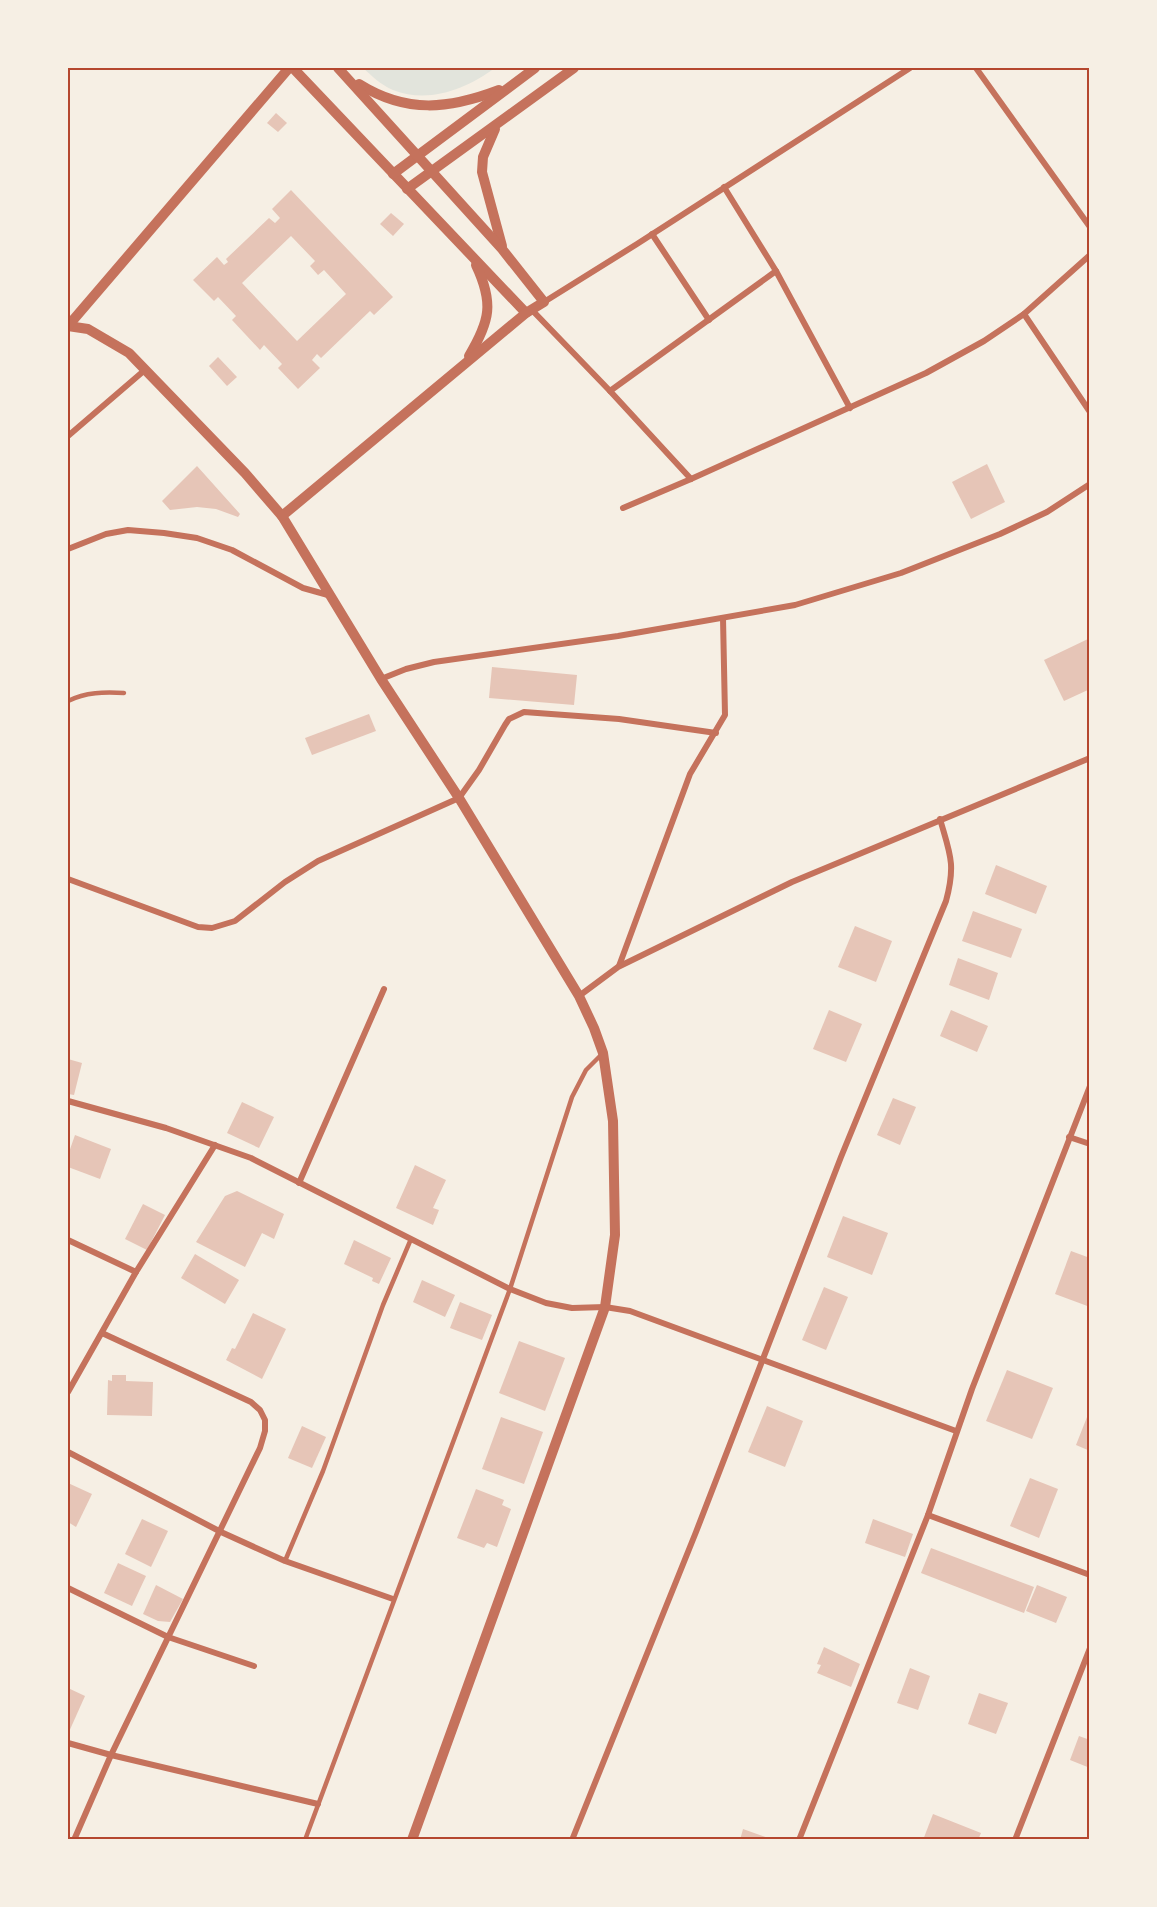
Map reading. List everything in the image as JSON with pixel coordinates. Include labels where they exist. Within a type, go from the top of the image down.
[{"type":"street","points":[[68,326],[291,68],[472,256],[610,391],[692,479]]},
{"type":"street","points":[[393,174],[535,68]]},
{"type":"street","points":[[407,189],[574,68]]},
{"type":"street","points":[[282,516],[529,311],[910,68]]},
{"type":"street","points":[[976,68],[1089,227]]},
{"type":"street","points":[[342,72],[371,92],[391,101],[406,104],[457,103],[511,85]]},
{"type":"street","points":[[342,72],[502,249],[544,302]]},
{"type":"street","points":[[496,126],[483,158],[482,172],[502,249]]},
{"type":"street","points":[[723,187],[776,271],[850,408]]},
{"type":"street","points":[[652,234],[709,320]]},
{"type":"street","points":[[623,508],[926,373],[984,341],[1024,314],[1089,255]]},
{"type":"street","points":[[465,364],[484,329],[489,304],[482,277],[472,256]]},
{"type":"street","points":[[610,391],[776,271]]},
{"type":"street","points":[[1024,314],[1089,412]]},
{"type":"street","points":[[68,326],[88,329],[129,353],[245,473],[282,516],[381,679],[459,798],[579,996],[603,1053],[613,1121],[615,1171],[615,1235],[605,1306],[412,1839]]},
{"type":"street","points":[[68,436],[146,369]]},
{"type":"street","points":[[381,679],[406,669],[434,662],[618,636],[795,605],[901,573],[1000,534],[1047,512],[1089,484]]},
{"type":"street","points":[[68,549],[106,534],[128,530],[197,538],[232,550],[303,588],[329,595]]},
{"type":"street","points":[[618,967],[690,774],[725,715],[723,618]]},
{"type":"street","points":[[68,879],[198,927],[225,926],[318,861],[459,798],[480,770],[509,718],[524,712],[619,720],[716,733]]},
{"type":"street","points":[[579,996],[618,967],[792,882],[1089,758]]},
{"type":"street","points":[[572,1839],[841,1158],[946,901],[953,867],[939,819]]},
{"type":"street","points":[[299,1183],[384,989]]},
{"type":"street","points":[[799,1839],[928,1515],[957,1431],[1089,1086]]},
{"type":"street","points":[[68,1101],[166,1128],[251,1158],[510,1289],[546,1303],[572,1308],[605,1306],[652,1318],[957,1431]]},
{"type":"street","points":[[1069,1137],[1089,1144]]},
{"type":"street","points":[[68,1392],[136,1272],[215,1145]]},
{"type":"street","points":[[68,1240],[136,1272]]},
{"type":"street","points":[[74,1839],[111,1755],[260,1448],[265,1431],[265,1420],[260,1410],[251,1402],[102,1333]]},
{"type":"street","points":[[68,1452],[220,1532],[285,1561],[393,1599]]},
{"type":"street","points":[[928,1515],[1089,1575]]},
{"type":"street","points":[[68,1588],[168,1637],[254,1666]]},
{"type":"street","points":[[1015,1839],[1089,1648]]},
{"type":"street","points":[[68,1743],[318,1804]]},
{"type":"lane","points":[[68,701],[86,694],[124,693]]},
{"type":"lane","points":[[305,1839],[510,1289],[572,1096],[586,1070],[603,1053]]},
{"type":"lane","points":[[285,1561],[323,1471],[383,1305],[411,1239]]},
{"type":"shaded area","points":[[363,68],[495,68],[459,88],[433,95],[420,95],[393,90]]},
{"type":"building","points":[[276,113],[287,123],[278,132],[267,123]]},
{"type":"building","points":[[291,190],[393,297],[374,315],[370,311],[321,358],[317,354],[312,360],[320,368],[298,389],[278,368],[282,364],[264,345],[260,350],[232,320],[236,316],[218,297],[214,301],[193,280],[217,257],[224,265],[228,262],[226,259],[269,218],[275,223],[280,218],[272,209]],"holes":[[[291,236],[315,261],[310,266],[318,275],[324,270],[346,294],[297,341],[242,283]]]},
{"type":"building","points":[[391,213],[404,224],[393,236],[380,224]]},
{"type":"building","points":[[218,357],[237,377],[227,386],[209,366]]},
{"type":"building","points":[[987,464],[1005,502],[971,519],[952,482]]},
{"type":"building","points":[[197,466],[240,514],[238,517],[216,509],[197,507],[170,510],[162,501]]},
{"type":"building","points":[[1088,639],[1090,643],[1090,689],[1064,701],[1044,660]]},
{"type":"building","points":[[492,667],[577,675],[574,705],[489,698]]},
{"type":"building","points":[[369,714],[376,731],[312,755],[305,738]]},
{"type":"building","points":[[996,865],[1047,886],[1036,914],[985,894]]},
{"type":"building","points":[[973,911],[1022,929],[1011,958],[962,941]]},
{"type":"building","points":[[855,926],[892,941],[876,982],[838,967]]},
{"type":"building","points":[[958,958],[998,973],[989,1000],[949,985]]},
{"type":"building","points":[[829,1010],[862,1024],[846,1062],[813,1049]]},
{"type":"building","points":[[951,1010],[988,1026],[977,1052],[940,1036]]},
{"type":"building","points":[[68,1059],[82,1063],[74,1095],[68,1094]]},
{"type":"building","points":[[893,1098],[916,1107],[900,1145],[877,1135]]},
{"type":"building","points":[[242,1102],[274,1117],[259,1148],[227,1133]]},
{"type":"building","points":[[75,1135],[111,1149],[100,1179],[68,1167],[68,1155]]},
{"type":"building","points":[[415,1165],[446,1180],[433,1208],[439,1210],[433,1225],[396,1208]]},
{"type":"building","points":[[237,1191],[284,1214],[274,1239],[262,1233],[245,1267],[196,1242],[225,1196]]},
{"type":"building","points":[[143,1204],[165,1215],[147,1250],[125,1239]]},
{"type":"building","points":[[843,1216],[888,1233],[872,1275],[827,1257]]},
{"type":"building","points":[[354,1240],[391,1258],[379,1284],[372,1281],[373,1278],[344,1264]]},
{"type":"building","points":[[1071,1251],[1090,1258],[1090,1307],[1055,1294]]},
{"type":"building","points":[[195,1254],[239,1280],[225,1304],[181,1278]]},
{"type":"building","points":[[422,1280],[455,1295],[445,1317],[413,1302]]},
{"type":"building","points":[[824,1287],[848,1297],[826,1350],[802,1340]]},
{"type":"building","points":[[460,1302],[492,1315],[482,1340],[450,1328]]},
{"type":"building","points":[[253,1313],[286,1329],[262,1379],[226,1360],[232,1348],[235,1349]]},
{"type":"building","points":[[519,1341],[565,1358],[545,1411],[499,1393]]},
{"type":"building","points":[[1007,1370],[1053,1388],[1032,1439],[986,1421]]},
{"type":"building","points":[[112,1375],[126,1375],[126,1381],[153,1382],[152,1416],[107,1415],[108,1380],[112,1381]]},
{"type":"building","points":[[767,1406],[803,1421],[785,1467],[748,1452]]},
{"type":"building","points":[[1090,1412],[1090,1451],[1076,1445]]},
{"type":"building","points":[[501,1417],[543,1432],[524,1484],[482,1469]]},
{"type":"building","points":[[302,1426],[326,1437],[312,1468],[288,1458]]},
{"type":"building","points":[[1030,1478],[1058,1489],[1039,1538],[1010,1526]]},
{"type":"building","points":[[68,1483],[92,1494],[76,1527],[68,1522]]},
{"type":"building","points":[[476,1489],[504,1500],[502,1505],[511,1509],[497,1547],[487,1543],[484,1548],[457,1538]]},
{"type":"building","points":[[142,1519],[168,1531],[151,1567],[125,1554]]},
{"type":"building","points":[[873,1519],[913,1534],[905,1557],[865,1543]]},
{"type":"building","points":[[931,1548],[1034,1587],[1024,1613],[921,1573]]},
{"type":"building","points":[[118,1563],[146,1576],[132,1606],[104,1593]]},
{"type":"building","points":[[156,1585],[183,1599],[170,1622],[158,1621],[143,1614]]},
{"type":"building","points":[[1037,1585],[1067,1597],[1056,1623],[1026,1611]]},
{"type":"building","points":[[824,1647],[860,1664],[851,1687],[817,1673],[821,1665],[817,1664]]},
{"type":"building","points":[[910,1668],[930,1676],[918,1710],[897,1703]]},
{"type":"building","points":[[68,1688],[85,1696],[68,1734]]},
{"type":"building","points":[[979,1693],[1008,1703],[996,1734],[968,1724]]},
{"type":"building","points":[[1079,1736],[1090,1740],[1090,1768],[1070,1760]]},
{"type":"building","points":[[933,1814],[981,1833],[978,1840],[923,1840]]},
{"type":"building","points":[[743,1829],[771,1839],[771,1840],[740,1840]]}]
